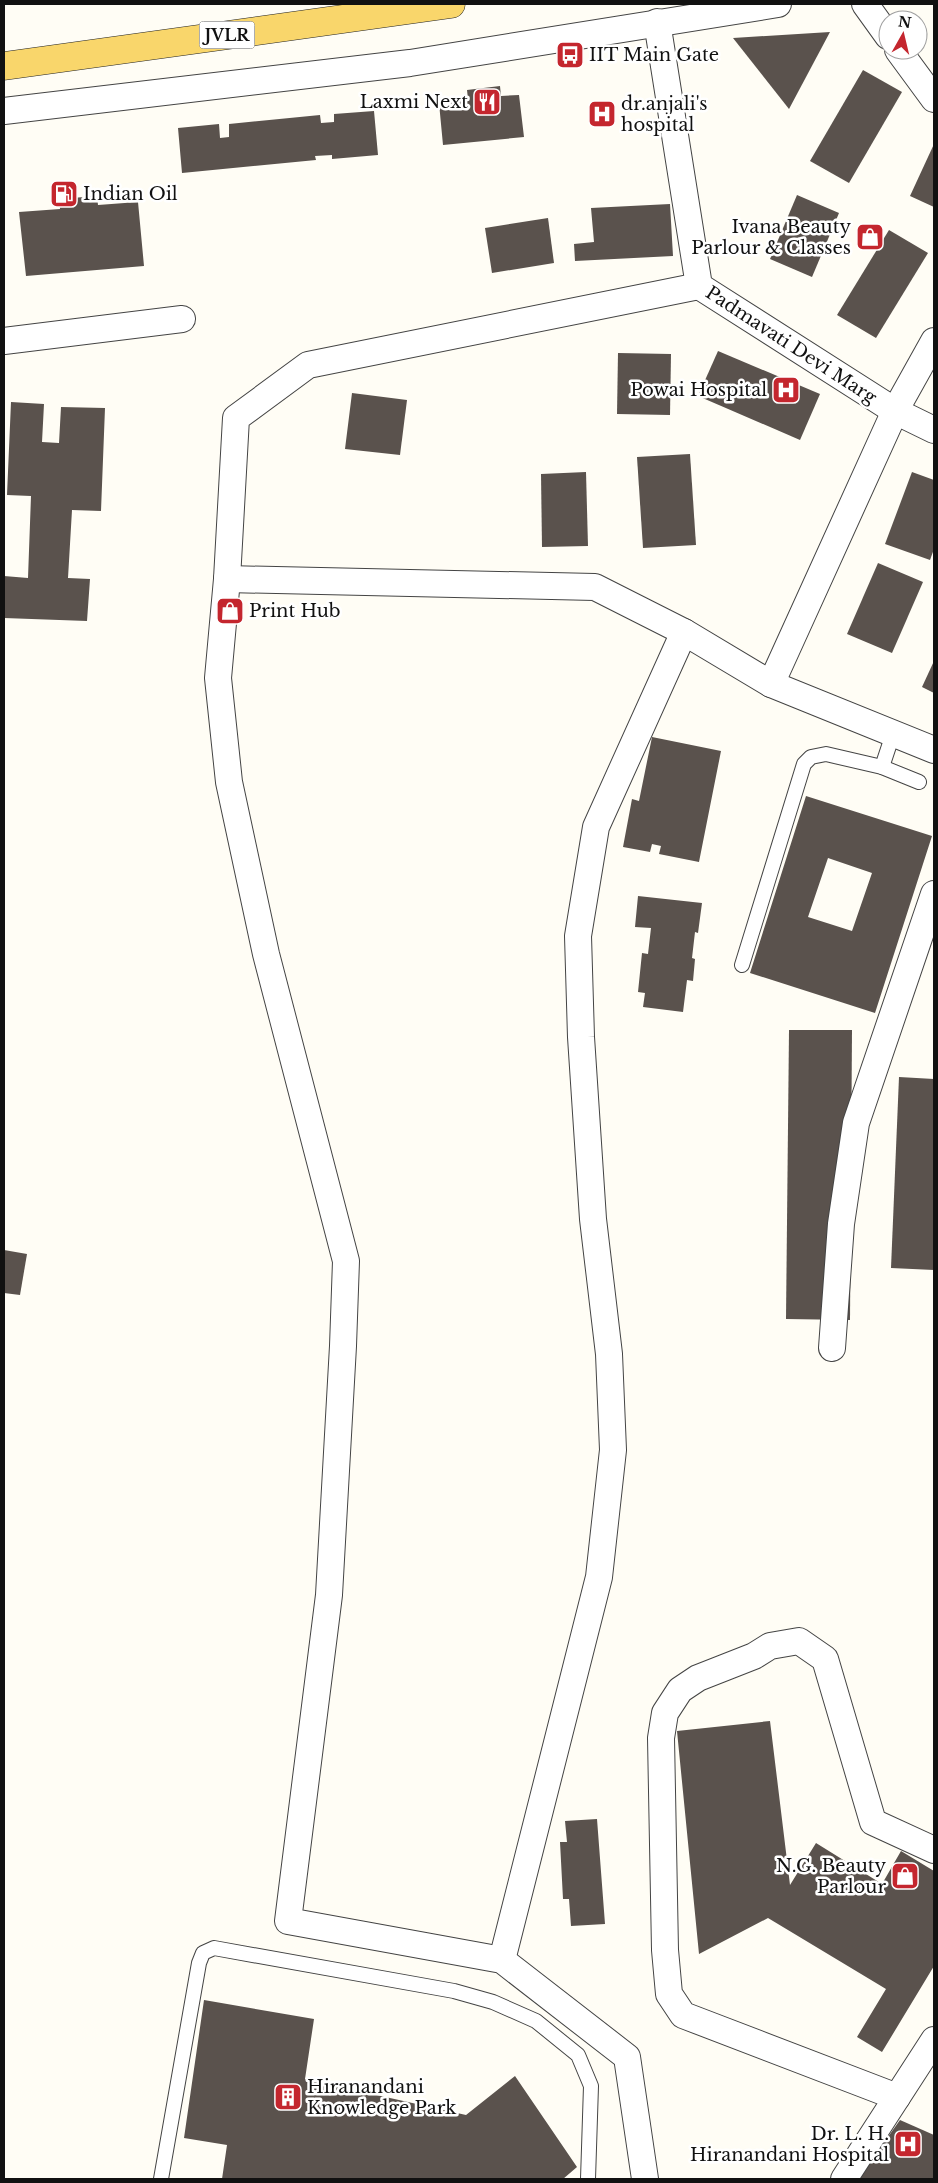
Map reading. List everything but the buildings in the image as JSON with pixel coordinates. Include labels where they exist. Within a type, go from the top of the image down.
[{"type":"main road","name":"JVLR","points":[[4,66],[450,4]]},
{"type":"street","points":[[4,111],[410,63],[778,4]]},
{"type":"street","points":[[865,4],[878,22]]},
{"type":"street","name":"Padmavati Devi Marg","points":[[657,22],[699,286],[895,411],[934,430]]},
{"type":"street","points":[[905,60],[934,99]]},
{"type":"street","points":[[645,2179],[627,2057],[502,1960],[288,1921],[329,1595],[344,1346],[346,1261],[266,954],[229,782],[218,678],[227,579],[236,418],[308,365],[699,286]]},
{"type":"street","points":[[4,341],[182,319]]},
{"type":"street","points":[[771,684],[895,411],[934,341]]},
{"type":"street","points":[[227,579],[595,587],[684,632],[771,684],[934,750]]},
{"type":"street","points":[[502,1960],[599,1577],[613,1450],[609,1354],[594,1219],[584,1085],[578,936],[596,827],[684,632]]},
{"type":"street","points":[[832,1348],[841,1224],[856,1122],[934,894]]},
{"type":"street","points":[[897,2097],[683,2015],[669,1994],[665,1950],[661,1738],[665,1713],[680,1690],[698,1678],[754,1656],[770,1646],[799,1641],[825,1659],[872,1822],[934,1850]]},
{"type":"street","points":[[844,2179],[934,2040]]},
{"type":"lane","points":[[882,768],[893,734]]},
{"type":"lane","points":[[742,965],[804,764],[810,757],[826,754],[882,768],[918,782]]},
{"type":"lane","points":[[160,2179],[200,1957],[203,1953],[214,1948],[454,1991],[493,2002],[536,2021],[578,2055],[591,2086],[588,2179]]},
{"type":"place","name":"IIT Main Gate","points":[[570,55]]},
{"type":"place","name":"Laxmi Next","points":[[487,102]]},
{"type":"place","name":"dr.anjali's hospital","points":[[602,114]]},
{"type":"place","name":"Indian Oil","points":[[64,194]]},
{"type":"place","name":"Ivana Beauty Parlour & Classes","points":[[870,237]]},
{"type":"place","name":"Powai Hospital","points":[[786,390]]},
{"type":"place","name":"Print Hub","points":[[230,611]]},
{"type":"place","name":"N.G. Beauty Parlour","points":[[905,1876]]},
{"type":"place","name":"Hiranandani Knowledge Park","points":[[288,2097]]},
{"type":"place","name":"Dr. L. H. Hiranandani Hospital","points":[[908,2144]]}]
